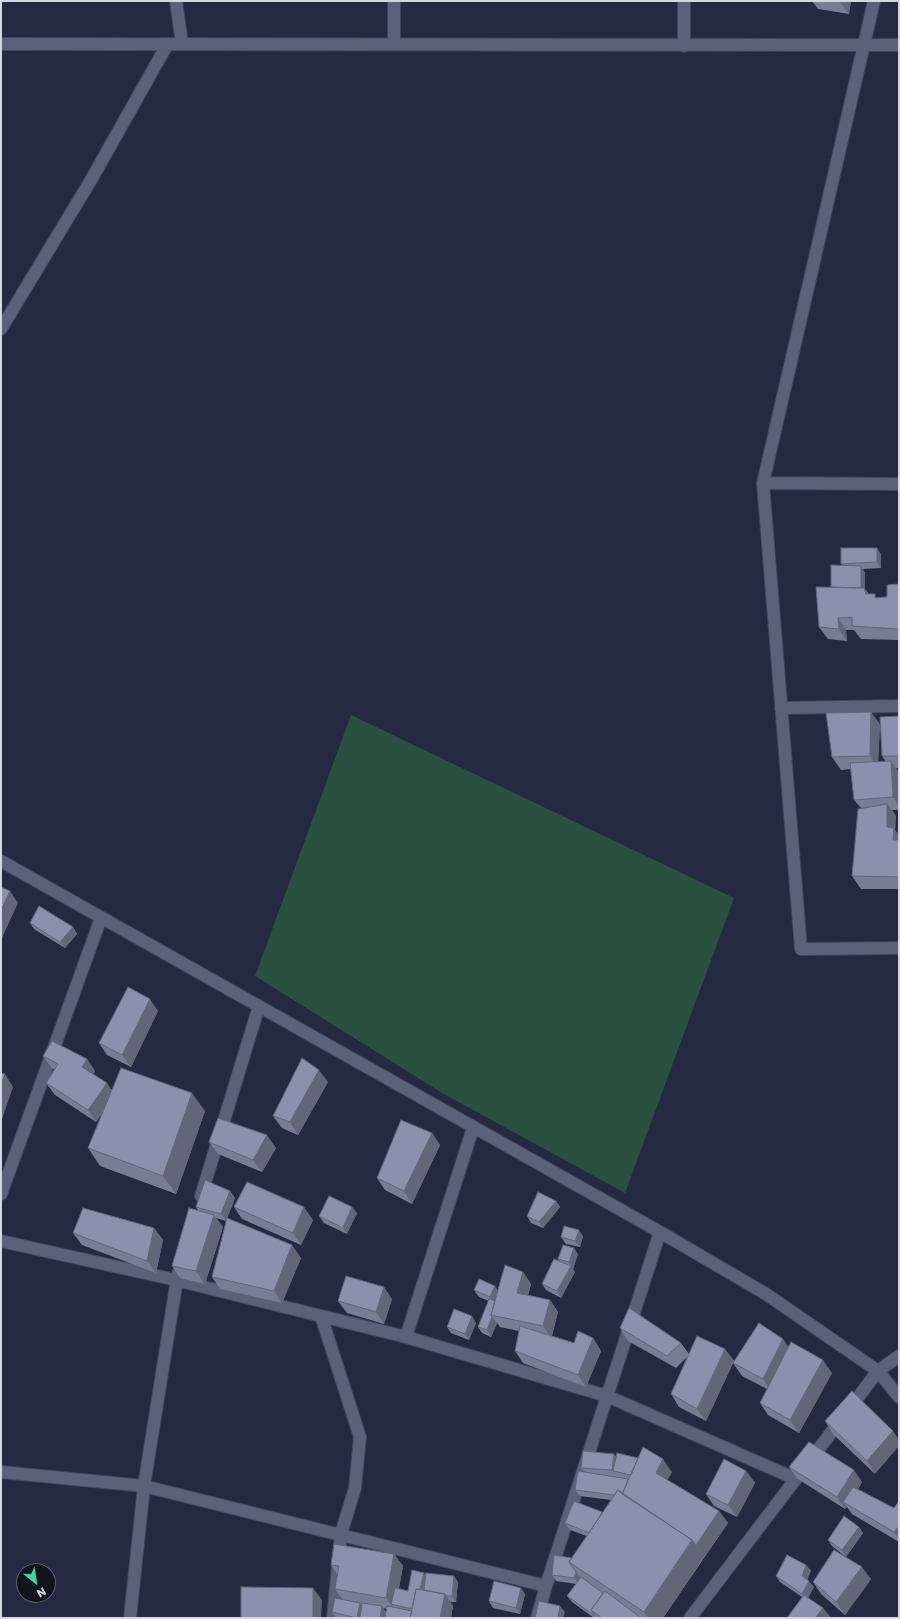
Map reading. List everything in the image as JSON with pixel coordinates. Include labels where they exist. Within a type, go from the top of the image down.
[{"type":"street","points":[[176,1],[182,44]]},
{"type":"street","points":[[394,1],[394,44]]},
{"type":"street","points":[[684,1],[684,46]]},
{"type":"street","points":[[874,1],[763,483],[801,949],[899,948]]},
{"type":"street","points":[[1,44],[684,46],[899,45]]},
{"type":"street","points":[[1,329],[91,180],[167,45]]},
{"type":"street","points":[[763,483],[899,484]]},
{"type":"street","points":[[781,708],[899,706]]},
{"type":"street","points":[[1,861],[660,1232],[766,1294],[878,1371],[899,1397]]},
{"type":"street","points":[[1,1194],[101,918]]},
{"type":"street","points":[[199,1204],[259,1006]]},
{"type":"street","points":[[406,1337],[473,1128]]},
{"type":"street","points":[[537,1618],[660,1232]]},
{"type":"street","points":[[1,1241],[176,1280],[406,1337],[607,1396],[796,1479]]},
{"type":"street","points":[[130,1618],[144,1486],[176,1280],[181,1265]]},
{"type":"street","points":[[322,1316],[360,1437],[355,1488],[341,1534],[333,1618]]},
{"type":"street","points":[[690,1618],[878,1371],[899,1356]]},
{"type":"street","points":[[1,1472],[144,1486],[546,1586]]},
{"type":"green space","points":[[351,715],[734,898],[625,1193],[442,1093],[255,976]]},
{"type":"building","points":[[841,548],[877,548],[877,562],[841,564]]},
{"type":"building","points":[[831,565],[861,566],[861,588],[831,587]]},
{"type":"building","points":[[899,584],[899,629],[852,626],[852,617],[838,618],[839,629],[819,627],[816,587],[864,588],[866,594],[875,594],[875,598],[887,597],[887,585]]},
{"type":"building","points":[[871,712],[870,756],[832,757],[826,713]]},
{"type":"building","points":[[899,716],[899,756],[882,756],[880,717]]},
{"type":"building","points":[[891,761],[893,797],[854,800],[850,763]]},
{"type":"building","points":[[887,804],[887,827],[894,828],[893,840],[899,840],[899,877],[852,876],[858,809]]},
{"type":"building","points":[[1,887],[10,891],[1,910]]},
{"type":"building","points":[[39,906],[73,927],[60,942],[30,923]]},
{"type":"building","points":[[128,987],[150,999],[122,1055],[99,1043]]},
{"type":"building","points":[[52,1041],[87,1059],[82,1067],[107,1083],[88,1110],[46,1083],[58,1064],[43,1056]]},
{"type":"building","points":[[302,1058],[319,1070],[290,1122],[273,1116]]},
{"type":"building","points":[[121,1068],[192,1093],[163,1176],[88,1148]]},
{"type":"building","points":[[1,1073],[5,1074],[1,1085]]},
{"type":"building","points":[[218,1118],[267,1135],[253,1160],[209,1142]]},
{"type":"building","points":[[401,1120],[432,1133],[404,1191],[377,1178]]},
{"type":"building","points":[[205,1180],[230,1191],[221,1214],[196,1207]]},
{"type":"building","points":[[247,1182],[304,1207],[293,1233],[234,1207]]},
{"type":"building","points":[[538,1192],[556,1201],[539,1222],[527,1216]]},
{"type":"building","points":[[329,1196],[352,1207],[343,1228],[319,1216]]},
{"type":"building","points":[[83,1208],[154,1228],[147,1261],[73,1233]]},
{"type":"building","points":[[189,1208],[214,1215],[196,1271],[172,1266]]},
{"type":"building","points":[[227,1218],[292,1245],[274,1291],[212,1277]]},
{"type":"building","points":[[564,1226],[579,1230],[575,1241],[561,1237]]},
{"type":"building","points":[[563,1245],[574,1248],[569,1262],[558,1259]]},
{"type":"building","points":[[554,1259],[571,1266],[557,1291],[542,1284]]},
{"type":"building","points":[[505,1265],[523,1272],[517,1293],[550,1300],[543,1326],[491,1315]]},
{"type":"building","points":[[346,1276],[384,1287],[376,1312],[338,1301]]},
{"type":"building","points":[[479,1279],[495,1286],[490,1297],[474,1290]]},
{"type":"building","points":[[489,1299],[495,1301],[491,1315],[492,1317],[487,1330],[478,1327]]},
{"type":"building","points":[[629,1308],[681,1343],[667,1356],[620,1328]]},
{"type":"building","points":[[454,1309],[472,1316],[465,1334],[447,1327]]},
{"type":"building","points":[[759,1323],[783,1339],[763,1379],[733,1363]]},
{"type":"building","points":[[520,1326],[574,1343],[578,1331],[593,1338],[578,1375],[515,1351]]},
{"type":"building","points":[[697,1336],[725,1349],[697,1409],[671,1394]]},
{"type":"building","points":[[791,1342],[823,1360],[790,1420],[760,1403]]},
{"type":"building","points":[[852,1391],[893,1431],[867,1461],[825,1421]]},
{"type":"building","points":[[809,1442],[854,1470],[837,1497],[789,1467]]},
{"type":"building","points":[[643,1447],[663,1459],[656,1473],[719,1511],[696,1545],[692,1540],[622,1494]]},
{"type":"building","points":[[583,1451],[614,1454],[612,1470],[581,1468]]},
{"type":"building","points":[[617,1453],[638,1458],[631,1475],[613,1471]]},
{"type":"building","points":[[724,1459],[746,1471],[728,1505],[706,1494]]},
{"type":"building","points":[[578,1471],[628,1479],[627,1484],[622,1494],[618,1490],[614,1495],[575,1490]]},
{"type":"building","points":[[853,1487],[894,1508],[899,1501],[899,1526],[894,1532],[843,1502]]},
{"type":"building","points":[[618,1490],[692,1540],[644,1612],[569,1562]]},
{"type":"building","points":[[574,1501],[602,1512],[589,1533],[565,1523]]},
{"type":"building","points":[[844,1516],[859,1527],[842,1550],[828,1540]]},
{"type":"building","points":[[334,1544],[394,1554],[386,1598],[335,1589],[339,1566],[331,1565]]},
{"type":"building","points":[[834,1550],[862,1567],[836,1602],[813,1582]]},
{"type":"building","points":[[554,1555],[572,1558],[569,1562],[576,1572],[574,1578],[552,1575]]},
{"type":"building","points":[[787,1555],[806,1565],[802,1576],[809,1581],[802,1594],[776,1576]]},
{"type":"building","points":[[412,1570],[424,1573],[420,1589],[416,1589],[412,1609],[391,1604],[395,1588],[408,1591]]},
{"type":"building","points":[[426,1573],[454,1576],[452,1596],[446,1596],[445,1594],[424,1590]]},
{"type":"building","points":[[581,1577],[603,1593],[591,1610],[595,1616],[567,1596]]},
{"type":"building","points":[[494,1581],[521,1588],[516,1608],[489,1601]]},
{"type":"building","points":[[241,1587],[313,1588],[313,1618],[241,1618]]},
{"type":"building","points":[[416,1589],[445,1594],[440,1618],[410,1618]]},
{"type":"building","points":[[605,1591],[641,1618],[602,1618],[591,1610]]},
{"type":"building","points":[[804,1595],[823,1608],[815,1618],[787,1618]]},
{"type":"building","points":[[335,1598],[360,1603],[357,1618],[332,1612]]},
{"type":"building","points":[[539,1601],[560,1606],[558,1618],[535,1618]]},
{"type":"building","points":[[362,1603],[382,1606],[380,1618],[360,1618]]},
{"type":"building","points":[[387,1606],[412,1611],[410,1618],[385,1618]]}]
